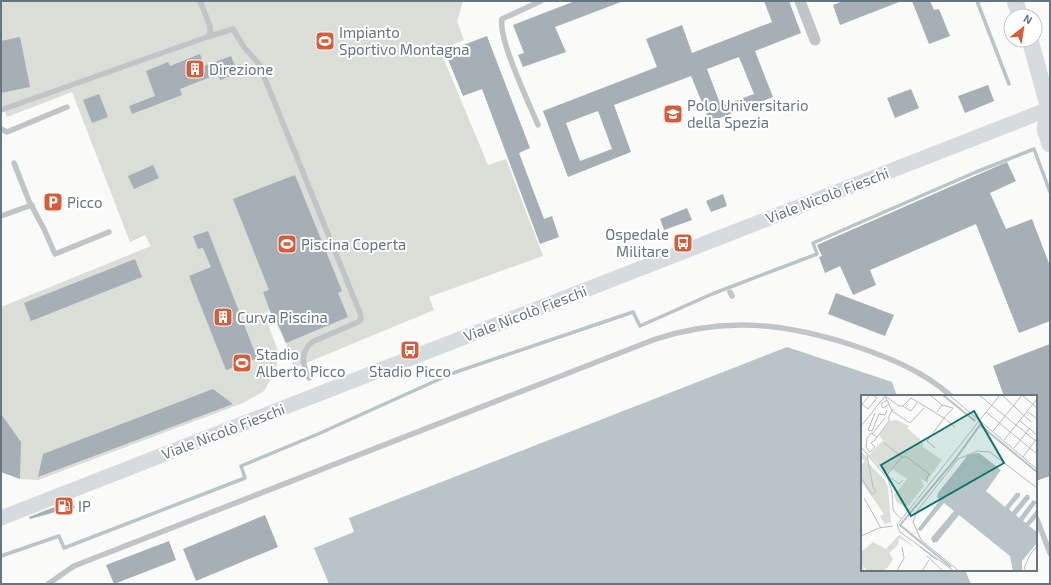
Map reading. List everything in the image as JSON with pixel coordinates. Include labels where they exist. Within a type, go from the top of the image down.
[{"type":"main road","points":[[1032,48],[1050,109],[1045,129],[1050,144]]},
{"type":"main road","name":"Viale Nicolò Fieschi","points":[[1,518],[1050,109]]},
{"type":"street","points":[[800,1],[815,40]]},
{"type":"lane","points":[[200,1],[210,26],[210,36]]},
{"type":"lane","points":[[538,125],[505,44],[501,26],[502,19],[541,1]]},
{"type":"lane","points":[[1,110],[233,29],[244,48],[259,64],[360,313],[361,319],[358,322],[312,342],[306,347],[302,365],[308,378]]},
{"type":"lane","points":[[1,129],[7,132],[67,108]]},
{"type":"lane","points":[[14,163],[29,201],[55,254],[109,232]]},
{"type":"lane","points":[[1,216],[32,205]]},
{"type":"lane","points":[[48,584],[74,566],[653,340],[680,331],[744,324],[774,326],[807,332],[887,356],[919,372],[950,395]]},
{"type":"lane","points":[[1037,520],[1050,553]]},
{"type":"shaded area","points":[[1,1],[463,1],[457,21],[464,40],[440,50],[488,165],[506,159],[543,256],[429,297],[434,310],[294,368],[286,343],[270,311],[264,313],[279,354],[275,372],[264,391],[243,403],[38,480],[20,479],[1,472],[1,307],[151,246],[145,235],[130,242],[72,92],[7,117],[1,103]]},
{"type":"shaded area","points":[[787,347],[892,382],[897,395],[861,395],[861,571],[965,571],[971,584],[329,584],[314,548],[354,532],[349,518]]},
{"type":"building","points":[[575,1],[621,2],[555,27],[566,52],[523,67],[518,55],[524,53],[513,25]]},
{"type":"building","points":[[764,1],[789,1],[801,33],[755,51],[773,97],[710,122],[691,76],[614,105],[631,152],[568,177],[543,111],[657,67],[646,39],[682,25],[692,53],[772,22]],"holes":[[[739,57],[754,94],[721,106],[707,69]],[[598,111],[612,149],[580,161],[566,123]]]},
{"type":"building","points":[[843,1],[899,2],[840,25],[833,5]]},
{"type":"building","points":[[912,1],[930,1],[934,10],[939,9],[950,36],[929,44]]},
{"type":"building","points":[[487,36],[530,148],[519,153],[544,219],[552,216],[559,237],[540,244],[482,89],[463,96],[445,52]]},
{"type":"building","points":[[20,37],[30,87],[1,93],[1,41]]},
{"type":"building","points":[[200,54],[204,66],[231,56],[238,73],[220,80],[218,74],[180,89],[182,95],[132,114],[129,106],[155,96],[146,71],[168,62],[170,66]]},
{"type":"building","points":[[988,85],[994,101],[965,113],[958,96]]},
{"type":"building","points":[[911,89],[919,108],[895,118],[887,98]]},
{"type":"building","points":[[99,94],[108,117],[92,123],[83,100]]},
{"type":"building","points":[[1007,162],[1016,181],[990,193],[1006,229],[1032,219],[1050,266],[1050,321],[1019,333],[976,224],[870,270],[876,285],[853,295],[840,266],[825,273],[819,257],[822,256],[817,245]]},
{"type":"building","points":[[153,165],[159,178],[134,189],[128,176]]},
{"type":"building","name":"Piscina Coperta","points":[[295,175],[342,291],[338,293],[348,317],[286,343],[275,317],[273,318],[263,292],[269,290],[233,199]]},
{"type":"building","points":[[723,194],[727,206],[711,212],[706,201]]},
{"type":"building","points":[[687,208],[692,220],[664,230],[660,219]]},
{"type":"building","name":"Curva Piscina","points":[[208,231],[257,358],[226,370],[189,276],[211,267],[203,248],[198,249],[193,236]]},
{"type":"building","points":[[135,259],[142,277],[31,321],[24,303]]},
{"type":"building","points":[[836,293],[894,315],[885,336],[828,314]]},
{"type":"building","points":[[1050,344],[1050,476],[1037,481],[1037,395],[1004,395],[993,366]]},
{"type":"building","points":[[213,389],[233,404],[38,477],[43,454]]},
{"type":"building","points":[[1,414],[21,442],[20,479],[1,472]]},
{"type":"building","points":[[72,500],[75,508],[60,514],[59,511],[30,519],[29,517]]},
{"type":"building","points":[[265,515],[278,547],[196,581],[183,549]]},
{"type":"building","points":[[169,541],[176,560],[114,584],[106,565]]},
{"type":"waterway","points":[[977,1],[1009,84]]},
{"type":"waterway","points":[[1,556],[59,536],[64,548],[245,478],[241,466],[318,434],[453,373],[633,312],[640,326],[712,294],[817,254],[813,243],[976,172],[1034,149],[1050,192]]},
{"type":"place","name":"Impianto Sportivo Montagna","points":[[325,41]]},
{"type":"place","name":"Direzione","points":[[195,69]]},
{"type":"place","name":"Polo Universitario della Spezia","points":[[673,114]]},
{"type":"place","name":"Picco","points":[[53,202]]},
{"type":"place","name":"Ospedale Militare","points":[[683,243]]},
{"type":"place","name":"Piscina Coperta","points":[[287,244]]},
{"type":"place","name":"Curva Piscina","points":[[223,317]]},
{"type":"place","name":"Stadio Picco","points":[[410,350]]},
{"type":"place","name":"Stadio Alberto Picco","points":[[242,363]]},
{"type":"place","name":"IP","points":[[64,506]]}]
